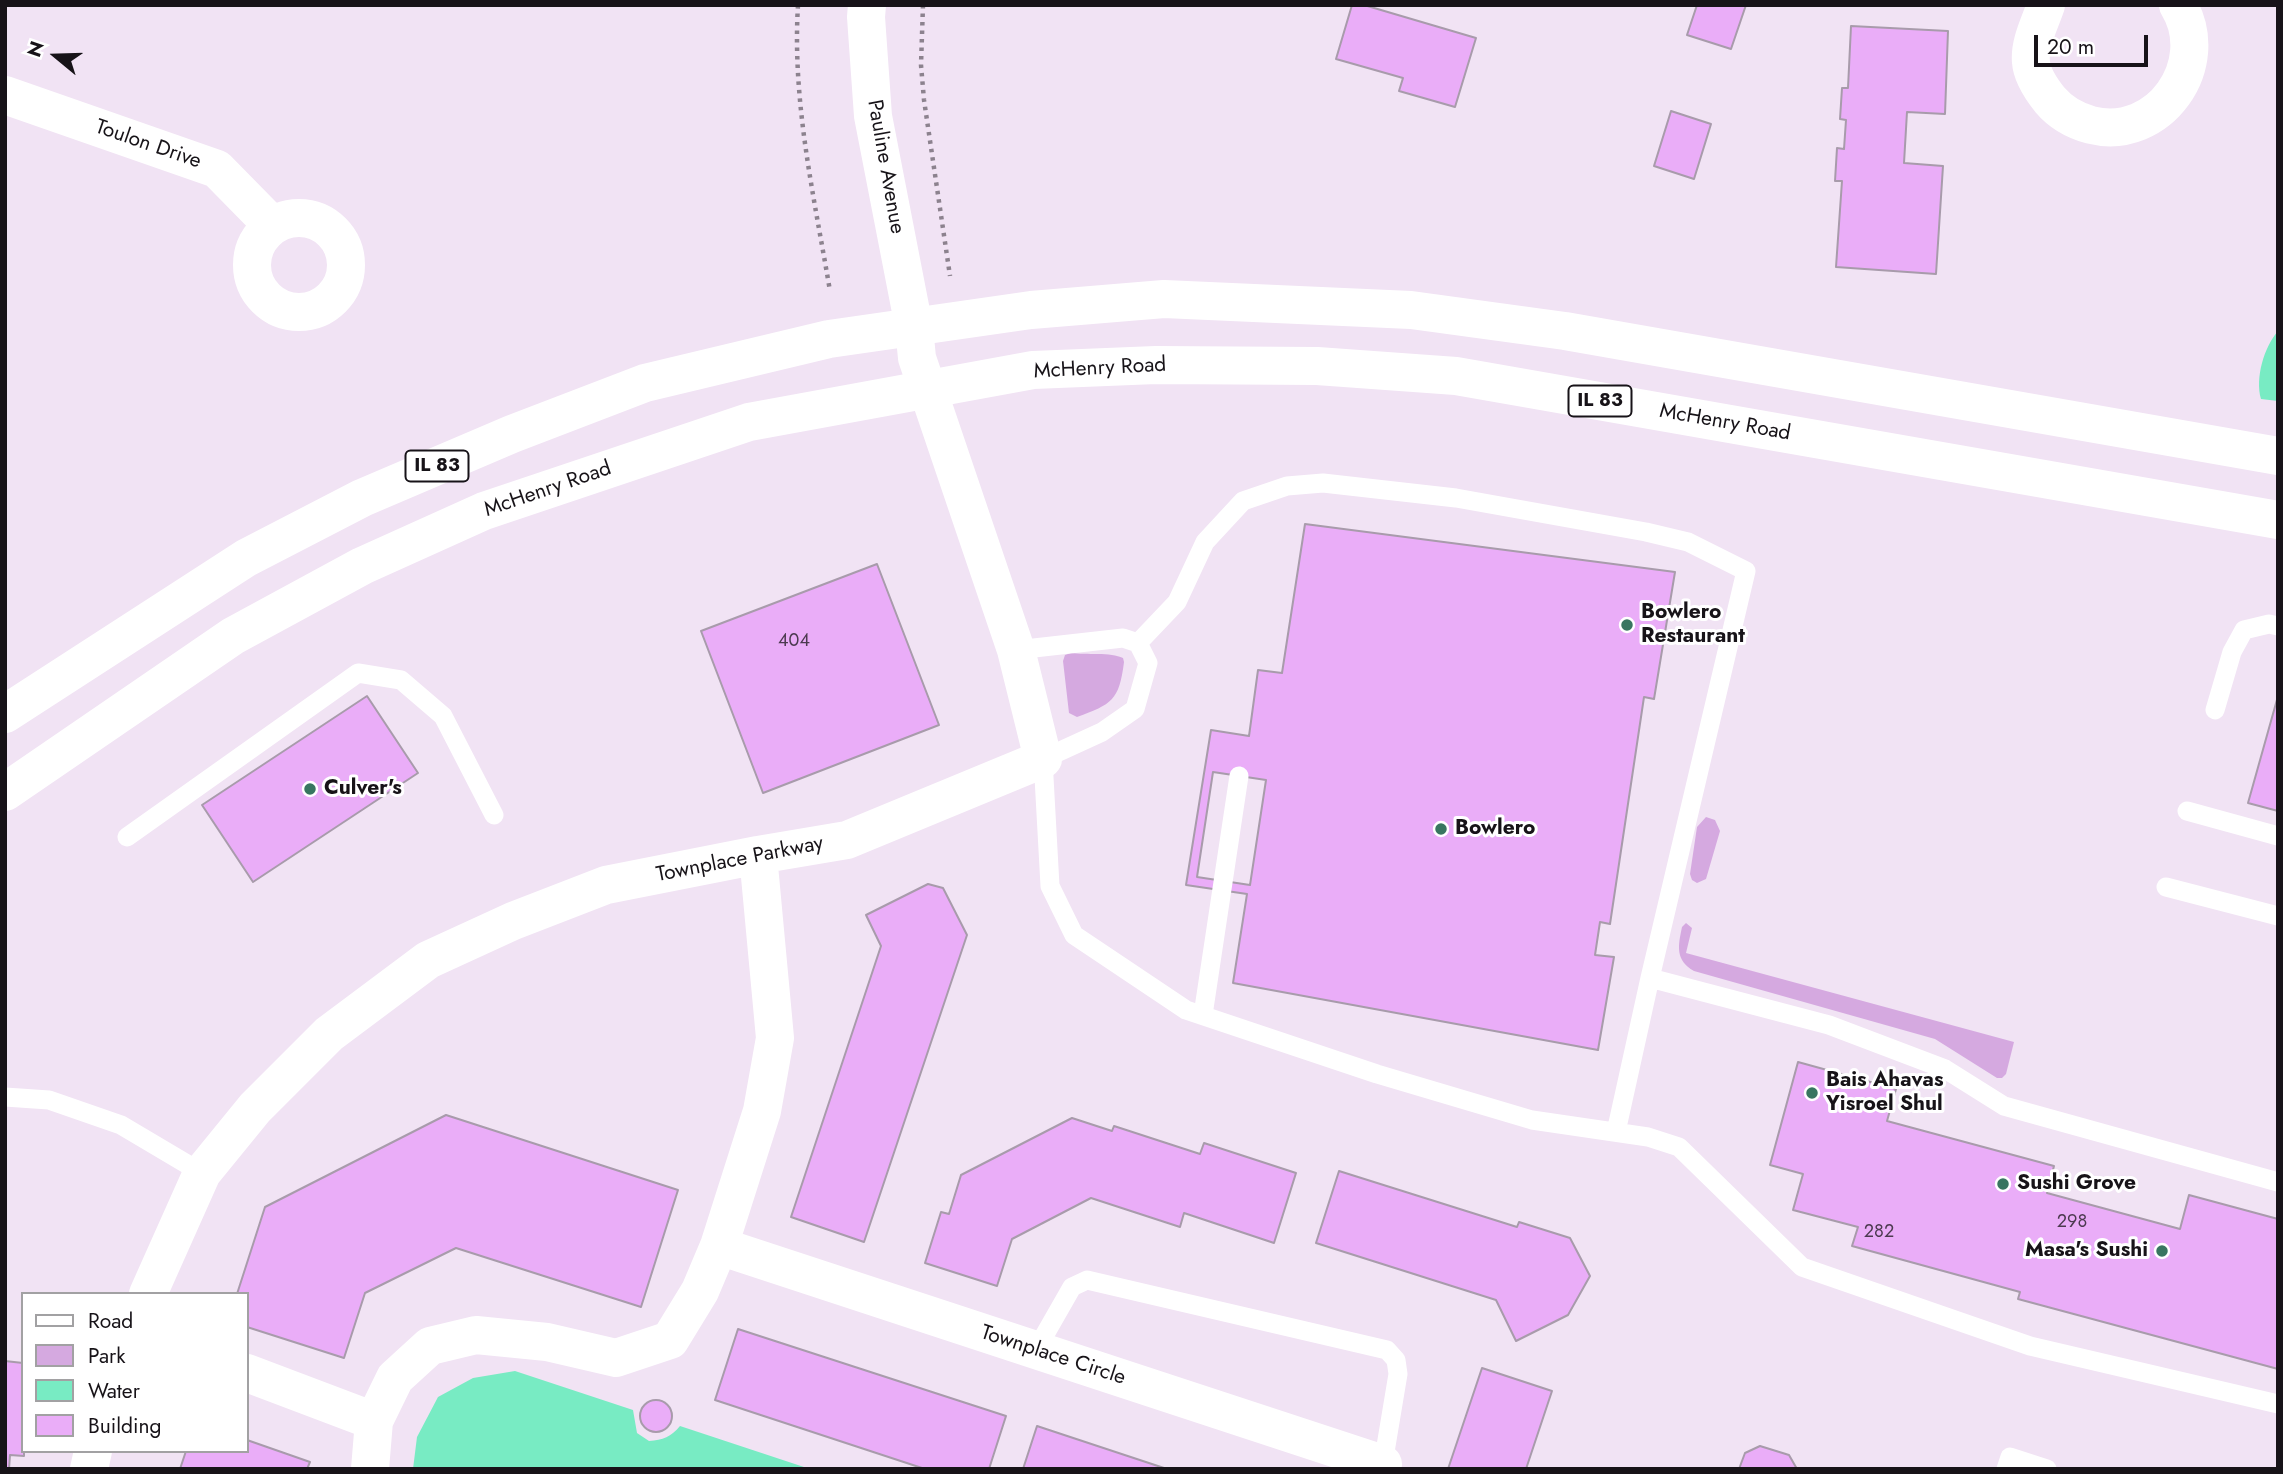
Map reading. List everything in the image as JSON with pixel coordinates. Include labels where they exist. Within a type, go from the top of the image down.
[{"type":"main road","name":"Pauline Avenue","points":[[867,5],[873,116],[914,327]]},
{"type":"main road","points":[[2046,5],[2034,40],[2031,63],[2040,87],[2056,107],[2078,121],[2104,128],[2130,125],[2155,114],[2175,95],[2187,71],[2191,44],[2185,17],[2178,5]]},
{"type":"main road","name":"Toulon Drive","points":[[5,96],[217,169],[272,225]]},
{"type":"main road","name":"IL 83","points":[[5,714],[246,558],[374,492],[512,434],[645,383],[828,339],[1031,310],[1164,299],[1410,310],[1565,331],[2278,456]]},
{"type":"main road","points":[[914,327],[917,358],[1016,650],[1044,759]]},
{"type":"main road","name":"McHenry Road","points":[[5,792],[233,636],[362,566],[484,511],[749,422],[1033,370],[1156,365],[1317,366],[1455,376],[2278,520]]},
{"type":"main road","name":"Townplace Parkway","points":[[149,1292],[202,1173],[255,1108],[329,1034],[428,960],[513,921],[607,886],[847,840],[1044,759]]},
{"type":"main road","points":[[370,1469],[374,1421],[395,1378],[430,1346],[476,1335],[547,1342],[616,1358],[670,1340],[700,1292],[719,1246],[762,1111],[775,1038],[758,855]]},
{"type":"main road","name":"Townplace Circle","points":[[719,1246],[1382,1467]]},
{"type":"main road","points":[[248,1373],[374,1421]]},
{"type":"lane","points":[[1138,643],[1177,602],[1205,542],[1243,501],[1287,486],[1323,484],[1456,498],[1646,532],[1688,542],[1746,571],[1616,1132]]},
{"type":"lane","points":[[2215,710],[2232,652],[2244,630],[2269,624],[2278,626]]},
{"type":"lane","points":[[1016,650],[1123,638],[1138,643],[1148,663],[1135,709],[1102,732],[1044,759],[1050,886],[1074,935],[1186,1010],[1377,1074],[1532,1120],[1648,1136],[1679,1147],[1802,1267],[2030,1346],[2278,1404]]},
{"type":"lane","points":[[127,837],[358,673],[401,680],[443,716],[494,814]]},
{"type":"lane","points":[[1203,1016],[1239,776]]},
{"type":"lane","points":[[2188,811],[2278,836]]},
{"type":"lane","points":[[2166,887],[2278,916]]},
{"type":"lane","points":[[1650,978],[1829,1025],[1945,1069],[2004,1106],[2278,1182]]},
{"type":"lane","points":[[5,1097],[49,1100],[121,1125],[202,1173]]},
{"type":"lane","points":[[1036,1350],[1072,1287],[1087,1280],[1387,1350],[1396,1360],[1398,1374],[1382,1467]]},
{"type":"lane","points":[[2006,1469],[2010,1457],[2047,1469]]},
{"type":"path","points":[[798,5],[799,108],[830,290]]},
{"type":"path","points":[[923,5],[921,65],[924,100],[950,276]]},
{"type":"green space","points":[[1065,655],[1112,655],[1123,658],[1124,662],[1119,685],[1112,699],[1077,717],[1069,713],[1063,661]]},
{"type":"green space","points":[[1706,817],[1715,820],[1720,831],[1706,879],[1697,883],[1692,880],[1690,874],[1697,827]]},
{"type":"green space","points":[[1686,923],[1692,928],[1686,953],[2014,1042],[2006,1074],[1997,1078],[1935,1039],[1694,971],[1684,962],[1679,952],[1682,927]]},
{"type":"water","points":[[2278,331],[2278,401],[2261,399],[2259,382],[2262,363]]},
{"type":"water","points":[[515,1371],[633,1410],[637,1433],[649,1441],[666,1437],[680,1426],[810,1469],[413,1469],[417,1437],[438,1397],[473,1378]]},
{"type":"building","points":[[1352,5],[1364,5],[1476,38],[1455,107],[1399,91],[1403,78],[1336,59]]},
{"type":"building","points":[[1697,5],[1746,5],[1731,49],[1687,35]]},
{"type":"building","points":[[1851,26],[1948,31],[1945,114],[1907,112],[1904,163],[1943,166],[1936,274],[1836,267],[1842,181],[1835,181],[1837,148],[1844,149],[1846,120],[1840,119],[1842,88],[1848,88]]},
{"type":"building","points":[[1671,111],[1711,124],[1694,179],[1654,166]]},
{"type":"building","name":"Bowlero","points":[[1305,524],[1675,572],[1654,699],[1644,697],[1610,924],[1600,922],[1595,955],[1614,957],[1598,1050],[1233,983],[1247,894],[1186,885],[1211,730],[1249,736],[1258,670],[1282,673]],"holes":[[[1213,772],[1266,780],[1250,885],[1197,877]]]},
{"type":"building","points":[[877,564],[939,725],[763,793],[701,631]]},
{"type":"building","name":"Culver's","points":[[367,696],[418,773],[253,882],[202,805]]},
{"type":"building","points":[[2278,696],[2278,811],[2248,803]]},
{"type":"building","points":[[928,884],[943,888],[967,935],[864,1242],[791,1217],[881,946],[866,915]]},
{"type":"building","points":[[1798,1062],[1896,1089],[1887,1121],[2054,1166],[2047,1193],[2180,1229],[2189,1195],[2278,1219],[2278,1369],[2018,1299],[2020,1292],[1852,1246],[1858,1227],[1793,1210],[1803,1174],[1770,1165]]},
{"type":"building","points":[[446,1115],[678,1190],[641,1307],[456,1248],[365,1293],[344,1358],[248,1327],[248,1292],[238,1292],[265,1207]]},
{"type":"building","points":[[1072,1118],[1112,1131],[1114,1126],[1200,1154],[1204,1143],[1296,1173],[1274,1243],[1184,1213],[1180,1227],[1091,1198],[1012,1239],[997,1286],[925,1263],[941,1212],[949,1214],[961,1175]]},
{"type":"building","points":[[1339,1171],[1517,1227],[1519,1222],[1570,1238],[1590,1276],[1568,1315],[1516,1341],[1496,1300],[1316,1243]]},
{"type":"building","points":[[738,1329],[1006,1416],[989,1469],[925,1469],[715,1400]]},
{"type":"building","points":[[5,1361],[21,1363],[21,1453],[24,1456],[10,1455],[9,1469],[5,1469]]},
{"type":"building","points":[[1482,1368],[1552,1391],[1526,1469],[1448,1469]]},
{"type":"building","points":[[656,1400],[667,1405],[672,1416],[667,1427],[656,1432],[645,1427],[640,1416],[645,1405]]},
{"type":"building","points":[[1037,1426],[1167,1469],[1023,1469]]},
{"type":"building","points":[[248,1440],[310,1462],[307,1469],[180,1469],[185,1453],[248,1453]]},
{"type":"building","points":[[1760,1446],[1789,1455],[1797,1469],[1739,1469],[1745,1453]]},
{"type":"place","name":"Bowlero Restaurant","points":[[1627,625]]},
{"type":"place","name":"Culver's","points":[[310,789]]},
{"type":"place","name":"Bowlero","points":[[1441,829]]},
{"type":"place","name":"Bais Ahavas Yisroel Shul","points":[[1812,1093]]},
{"type":"place","name":"Sushi Grove","points":[[2003,1184]]},
{"type":"place","name":"Masa's Sushi","points":[[2162,1251]]}]
